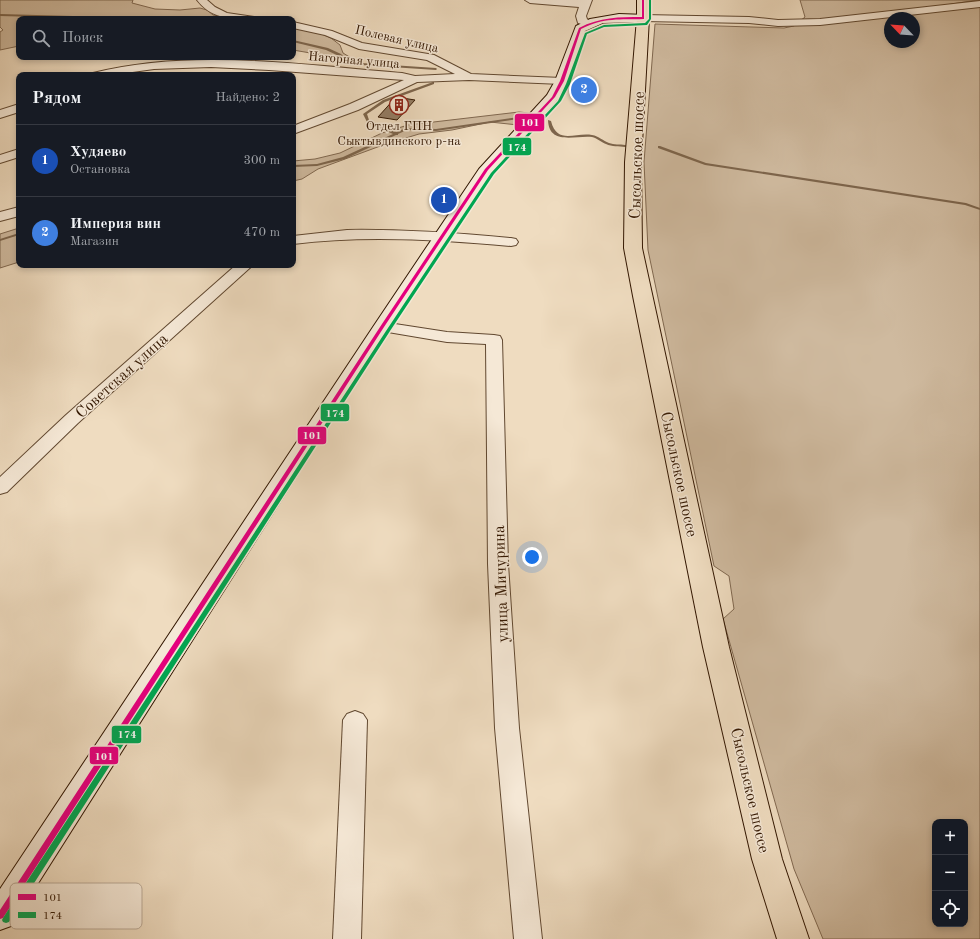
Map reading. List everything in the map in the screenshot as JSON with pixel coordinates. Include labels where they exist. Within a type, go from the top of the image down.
[{"type":"highway","name":"Сысольское шоссе","points":[[643,9],[633,162],[633,248],[716,647],[767,859],[793,939]]},
{"type":"main road","points":[[21,883],[382,327],[487,169],[553,97],[562,81],[586,9],[612,18],[643,9]]},
{"type":"main road","points":[[0,916],[10,901]]},
{"type":"street","points":[[202,0],[215,12],[233,16]]},
{"type":"street","points":[[530,0],[586,9]]},
{"type":"street","points":[[643,9],[778,23],[820,22],[980,4]]},
{"type":"street","name":"Полевая улица","points":[[296,26],[328,33],[366,47],[430,57],[469,77]]},
{"type":"street","name":"Нагорная улица","points":[[111,72],[138,66],[166,63],[197,63],[281,67],[402,76],[415,79],[469,77],[562,81]]},
{"type":"street","points":[[296,129],[354,107],[415,79]]},
{"type":"street","points":[[0,114],[16,109]]},
{"type":"street","points":[[0,159],[16,154]]},
{"type":"street","points":[[0,216],[16,212]]},
{"type":"street","points":[[296,240],[321,236],[442,236],[511,242]]},
{"type":"street","name":"Советская улица","points":[[0,488],[78,414],[242,268]]},
{"type":"street","name":"улица Мичурина","points":[[382,327],[447,337],[494,340],[498,564],[507,728],[528,939]]},
{"type":"street","points":[[347,939],[355,720]]},
{"type":"shaded area","points":[[0,0],[133,0],[132,3],[155,9],[180,10],[200,8],[207,10],[213,15],[219,16],[16,16],[16,47],[0,50],[0,32],[3,30],[0,27]]},
{"type":"shaded area","points":[[800,0],[980,0],[980,939],[823,939],[794,869],[723,619],[734,609],[729,576],[714,566],[648,250],[644,162],[655,24],[784,28],[794,26],[805,17]]},
{"type":"shaded area","points":[[296,28],[317,32],[331,38],[340,45],[343,53],[361,64],[347,63],[322,55],[296,51]]},
{"type":"shaded area","points":[[519,112],[529,113],[518,125],[490,122],[452,130],[419,134],[383,145],[318,169],[302,179],[296,180],[296,161],[315,159],[340,153],[382,133],[408,125]]},
{"type":"shaded area","points":[[16,229],[16,263],[0,268],[0,234]]},
{"type":"building","name":"Отдел ГПН Сыктывдинского р-на","points":[[396,97],[415,100],[397,120],[378,117]]},
{"type":"waterway","points":[[931,7],[980,0]]},
{"type":"waterway","points":[[0,15],[36,16]]},
{"type":"waterway","points":[[296,42],[327,49],[340,55],[345,60],[361,64],[436,69]]},
{"type":"waterway","points":[[396,134],[368,121],[365,114],[384,101],[433,83]]},
{"type":"waterway","points":[[396,134],[406,129],[436,130],[519,118]]},
{"type":"waterway","points":[[549,121],[554,133],[559,136],[593,136],[608,144],[625,146]]},
{"type":"waterway","points":[[296,166],[317,165],[344,158],[396,134]]},
{"type":"waterway","points":[[659,147],[705,164],[966,204],[980,209]]},
{"type":"waterway","points":[[0,240],[16,235]]},
{"type":"transit line","name":"101","points":[[21,883],[382,327],[487,169],[553,97],[562,81],[580,29],[603,20],[643,18],[643,0]]},
{"type":"transit line","name":"174","points":[[30,883],[388,331],[493,173],[559,101],[568,84],[586,34],[604,26],[646,24],[650,19],[650,0]]},
{"type":"transit line","name":"101","points":[[0,916],[10,901]]},
{"type":"transit line","name":"174","points":[[6,920],[10,914]]},
{"type":"place","name":"Империя вин","points":[[584,90]]},
{"type":"place","name":"Отдел ГПН Сыктывдинского р-на","points":[[399,105]]},
{"type":"place","name":"Худяево","points":[[444,200]]}]
